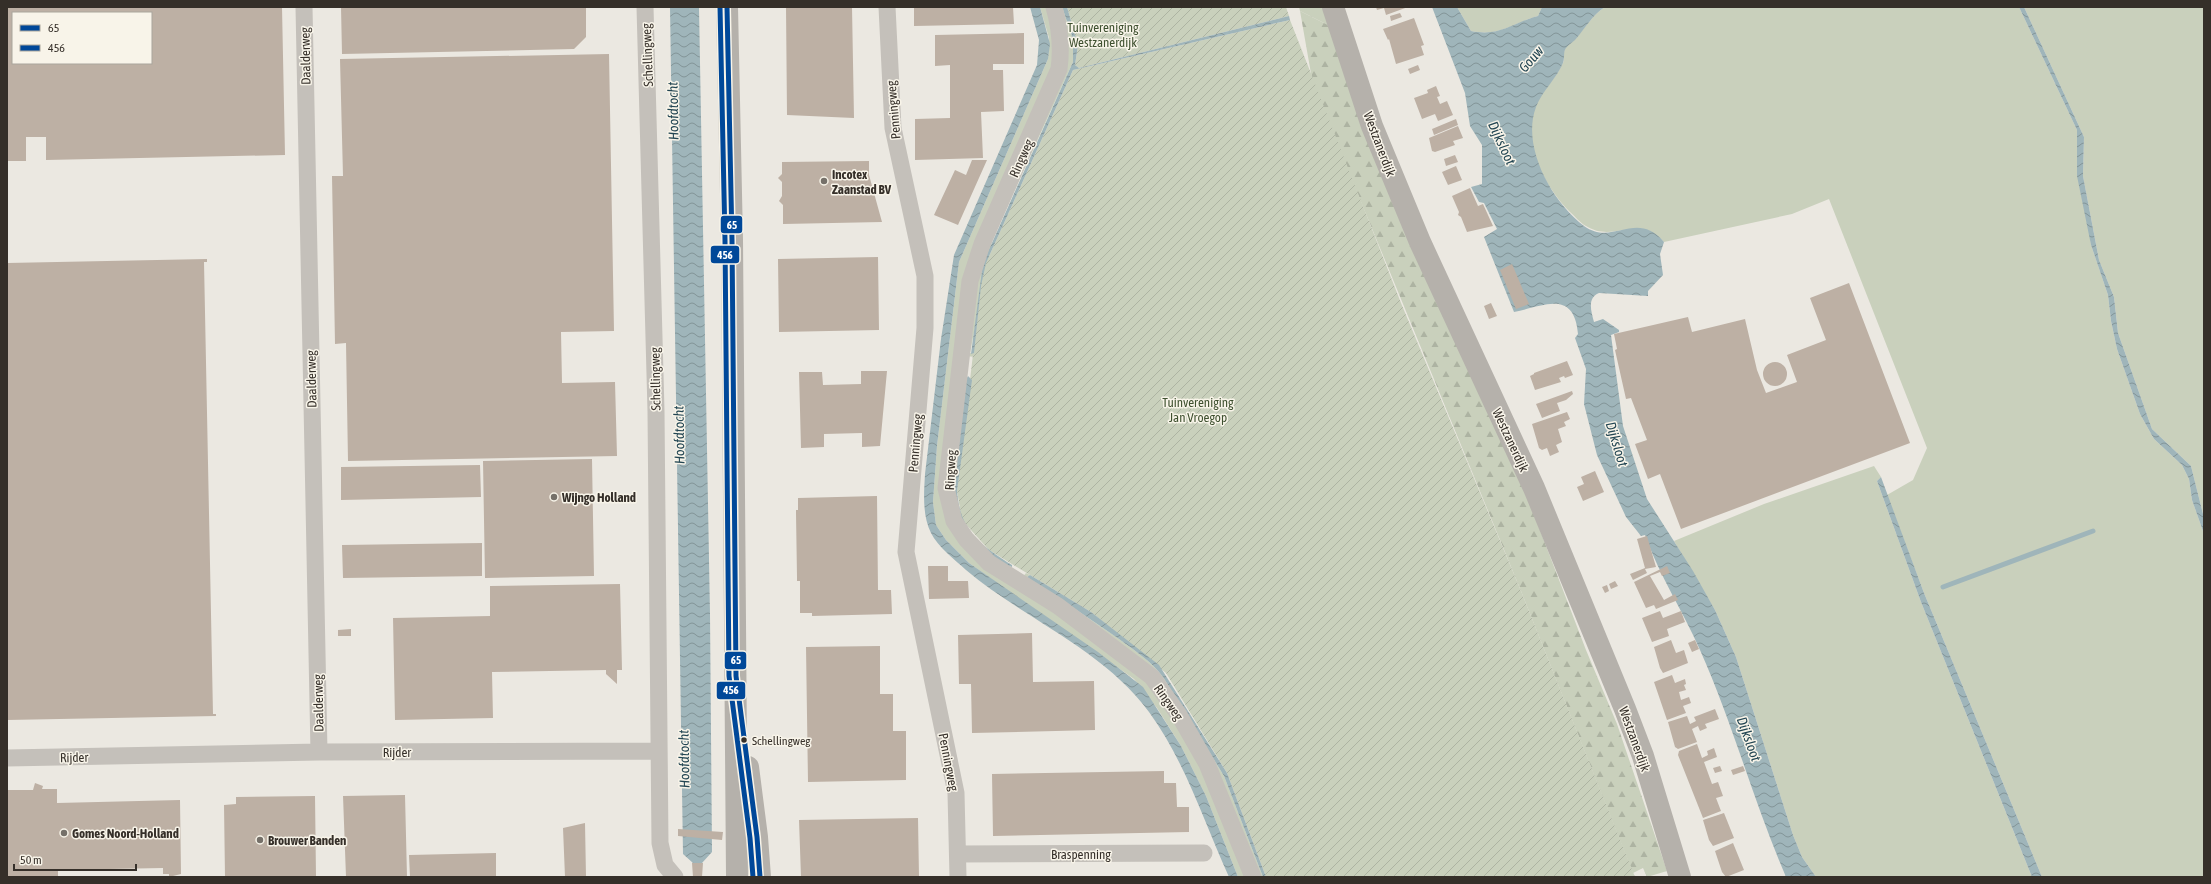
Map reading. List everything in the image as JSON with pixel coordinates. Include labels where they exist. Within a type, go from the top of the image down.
[{"type":"main road","points":[[727,7],[732,240],[738,877]]},
{"type":"main road","name":"Westzanerdijk","points":[[1333,7],[1372,126],[1414,227],[1534,488],[1625,708],[1643,756],[1680,877]]},
{"type":"main road","points":[[736,676],[757,837],[760,877]]},
{"type":"street","name":"Daalderweg","points":[[304,7],[319,752]]},
{"type":"street","name":"Schellingweg","points":[[645,7],[655,396],[658,751]]},
{"type":"street","name":"Penningweg","points":[[887,7],[893,128],[925,276],[925,328],[906,552],[956,793],[958,877]]},
{"type":"street","name":"Ringweg","points":[[1054,7],[1059,26],[1061,52],[1059,69],[982,244],[970,281],[946,488],[954,521],[966,539],[989,562],[1058,606],[1152,677],[1179,715],[1208,764],[1253,877]]},
{"type":"street","name":"Rijder","points":[[8,758],[319,752],[658,751]]},
{"type":"street","points":[[658,751],[660,843],[665,865],[675,877]]},
{"type":"street","name":"Braspenning","points":[[958,854],[1204,853]]},
{"type":"green space","points":[[1040,7],[1050,7],[1057,61],[981,236],[949,521],[1144,678],[1197,756],[1249,877],[1238,877],[1206,796],[1181,746],[1157,708],[1134,679],[969,563],[946,540],[936,525],[933,502],[937,446],[959,262],[1048,59],[1049,38]]},
{"type":"green space","points":[[1062,7],[1073,39],[1073,62],[992,240],[970,353],[974,353],[976,357],[965,356],[977,271],[1061,78]]},
{"type":"green space","name":"Tuinvereniging Westzanerdijk","points":[[1067,7],[1286,7],[1289,16],[1079,68],[1075,65],[1078,45]]},
{"type":"green space","points":[[1299,7],[1326,7],[1334,28],[1300,11]]},
{"type":"green space","points":[[1457,7],[1542,7],[1538,16],[1499,31],[1481,32],[1471,31]]},
{"type":"green space","points":[[1605,7],[2019,7],[2077,130],[2091,245],[2108,295],[2111,321],[2117,349],[2140,414],[2154,439],[2182,465],[2189,479],[2192,500],[2204,534],[2204,877],[2042,877],[1924,593],[1887,495],[1913,480],[1927,448],[1829,199],[1792,214],[1664,242],[1654,233],[1645,229],[1636,228],[1607,232],[1597,231],[1586,226],[1570,212],[1552,190],[1538,164],[1534,150],[1532,121],[1535,107],[1560,69],[1564,61],[1564,50],[1596,14]]},
{"type":"green space","points":[[2024,7],[2204,7],[2204,518],[2191,466],[2152,429],[2118,333],[2114,297],[2099,260],[2083,176],[2084,137]]},
{"type":"green space","points":[[1300,11],[1334,28],[1523,486],[1586,650],[1617,724],[1667,871],[1647,877],[1643,868],[1633,873],[1521,591],[1313,85]]},
{"type":"green space","name":"Tuinvereniging Jan Vroegop","points":[[1290,20],[1401,303],[1521,591],[1635,877],[1266,877],[1227,773],[1166,673],[1091,612],[989,550],[962,520],[957,491],[981,286],[986,263],[1073,70]]},
{"type":"green space","points":[[1874,466],[1881,477],[1877,481],[1921,602],[2032,877],[1816,877],[1802,857],[1793,835],[1736,657],[1715,610],[1674,541],[1764,504]]},
{"type":"green space","points":[[1026,573],[1030,575],[1027,577],[1028,579],[1119,639],[1148,661],[1163,677],[1224,776],[1263,877],[1258,877],[1166,689],[1022,578]]},
{"type":"water","name":"Hoofdtocht","points":[[670,7],[699,7],[710,614],[712,852],[702,863],[693,863],[683,854]]},
{"type":"water","points":[[1030,7],[1040,7],[1050,44],[1048,59],[959,262],[937,446],[933,502],[936,525],[946,540],[969,563],[1098,652],[1143,687],[1181,746],[1206,796],[1238,877],[1229,877],[1184,771],[1162,731],[1149,712],[1130,690],[1109,670],[1086,652],[989,588],[966,570],[947,553],[934,538],[926,519],[924,504],[925,474],[941,339],[954,255],[1037,65],[1039,40]]},
{"type":"water","points":[[1062,7],[1067,7],[1078,45],[1075,65],[1079,68],[1289,16],[1290,20],[1073,70],[986,263],[981,286],[974,353],[971,354],[983,263],[1073,62],[1073,39]]},
{"type":"water","points":[[1432,7],[1457,7],[1471,31],[1490,32],[1498,31],[1538,16],[1542,7],[1605,7],[1596,14],[1575,40],[1566,48],[1564,61],[1560,69],[1542,95],[1536,107],[1532,123],[1536,156],[1542,172],[1561,203],[1572,216],[1584,226],[1595,231],[1605,233],[1634,228],[1644,229],[1654,233],[1664,242],[1660,254],[1663,275],[1648,291],[1648,296],[1599,293],[1595,295],[1591,301],[1592,314],[1594,322],[1603,319],[1619,330],[1619,332],[1611,335],[1623,426],[1647,499],[1693,571],[1715,610],[1736,657],[1793,835],[1802,857],[1816,877],[1786,877],[1774,849],[1723,706],[1700,650],[1664,579],[1645,535],[1641,536],[1626,517],[1597,455],[1584,404],[1586,369],[1575,338],[1578,334],[1575,320],[1571,311],[1564,306],[1546,304],[1514,312],[1484,237],[1497,229],[1484,203],[1479,202],[1471,187],[1482,184],[1482,145],[1470,126],[1465,93]]},
{"type":"water","points":[[2019,7],[2024,7],[2084,137],[2083,176],[2099,260],[2114,297],[2118,333],[2152,429],[2191,466],[2204,518],[2204,534],[2192,500],[2189,479],[2182,465],[2154,439],[2140,414],[2117,349],[2111,321],[2108,295],[2091,245],[2077,176],[2077,130]]},
{"type":"water","points":[[968,376],[972,380],[957,491],[959,505],[962,517],[974,536],[990,551],[1012,565],[1012,567],[994,557],[971,535],[962,521],[957,505],[955,473],[964,391]]},
{"type":"water","points":[[1881,477],[1924,593],[2042,877],[2032,877],[1921,602],[1877,481]]},
{"type":"water","points":[[1030,575],[1091,612],[1159,665],[1227,773],[1266,877],[1263,877],[1224,776],[1163,677],[1148,661],[1131,647],[1028,579],[1027,577]]},
{"type":"building","points":[[7,7],[282,7],[285,155],[46,160],[46,137],[26,137],[26,161],[7,161]]},
{"type":"building","points":[[341,7],[586,7],[586,37],[574,49],[342,54]]},
{"type":"building","points":[[786,7],[852,7],[854,118],[787,115]]},
{"type":"building","points":[[914,7],[1013,7],[1014,24],[914,26]]},
{"type":"building","points":[[1376,7],[1408,7],[1386,15],[1384,8],[1377,10]]},
{"type":"building","points":[[1400,13],[1402,17],[1391,21],[1390,16]]},
{"type":"building","points":[[1414,18],[1424,45],[1421,46],[1424,55],[1396,64],[1389,39],[1388,40],[1383,29]]},
{"type":"building","points":[[1024,33],[1024,64],[993,64],[993,70],[1003,70],[1004,111],[981,112],[983,158],[915,160],[915,119],[950,118],[950,65],[935,66],[935,35]]},
{"type":"building","points":[[609,54],[614,331],[561,332],[562,383],[615,382],[617,456],[348,461],[346,343],[335,344],[332,176],[343,176],[340,59]]},
{"type":"building","points":[[1418,65],[1420,70],[1410,74],[1408,69]]},
{"type":"building","points":[[1436,86],[1440,96],[1437,97],[1440,104],[1447,101],[1453,115],[1438,121],[1435,114],[1422,119],[1414,98],[1428,93],[1427,90]]},
{"type":"building","points":[[1456,119],[1458,125],[1434,135],[1432,129]]},
{"type":"building","points":[[1458,126],[1463,138],[1453,141],[1455,145],[1435,152],[1432,151],[1429,138]]},
{"type":"building","points":[[1455,155],[1458,162],[1446,166],[1444,159]]},
{"type":"building","points":[[972,160],[987,160],[958,225],[934,215],[955,170],[966,175]]},
{"type":"building","points":[[869,161],[869,175],[882,222],[783,224],[783,205],[779,201],[782,196],[782,182],[778,178],[782,174],[782,162]]},
{"type":"building","points":[[1456,166],[1462,180],[1448,185],[1442,172]]},
{"type":"building","points":[[1470,188],[1478,206],[1483,204],[1493,226],[1467,232],[1461,217],[1458,215],[1459,212],[1452,196]]},
{"type":"building","points":[[878,257],[879,330],[779,332],[778,259]]},
{"type":"building","points":[[207,259],[207,262],[204,262],[213,714],[216,714],[216,716],[7,720],[7,263]]},
{"type":"building","points":[[1512,264],[1529,304],[1516,309],[1500,270]]},
{"type":"building","points":[[1849,283],[1910,443],[1681,529],[1660,474],[1648,479],[1635,444],[1647,440],[1631,398],[1626,399],[1615,350],[1617,349],[1614,334],[1688,317],[1692,332],[1745,319],[1757,370],[1766,393],[1797,382],[1787,355],[1826,340],[1810,298]]},
{"type":"building","points":[[1491,303],[1497,316],[1489,319],[1484,306]]},
{"type":"building","points":[[1567,361],[1573,375],[1565,378],[1564,376],[1559,378],[1561,382],[1535,390],[1530,376],[1534,373]]},
{"type":"building","points":[[1775,362],[1784,365],[1787,374],[1784,383],[1775,386],[1766,383],[1763,374],[1766,365]]},
{"type":"building","points":[[861,371],[887,371],[880,446],[862,447],[862,433],[824,434],[824,447],[801,448],[799,372],[822,372],[823,385],[861,384]]},
{"type":"building","points":[[1572,391],[1573,394],[1566,400],[1557,403],[1560,411],[1542,418],[1536,404]]},
{"type":"building","points":[[1567,412],[1570,419],[1564,422],[1566,426],[1558,429],[1562,442],[1556,445],[1559,452],[1550,456],[1547,448],[1542,450],[1539,448],[1532,424]]},
{"type":"building","points":[[592,459],[594,576],[485,578],[483,461]]},
{"type":"building","points":[[480,465],[481,497],[341,500],[341,467]]},
{"type":"building","points":[[1595,471],[1604,492],[1583,501],[1577,487],[1584,484],[1581,477]]},
{"type":"building","points":[[877,496],[878,590],[891,590],[892,614],[812,616],[812,613],[800,613],[800,581],[797,581],[796,510],[798,510],[798,498]]},
{"type":"building","points":[[1647,536],[1656,567],[1645,569],[1647,573],[1633,580],[1630,574],[1645,568],[1637,539]]},
{"type":"building","points":[[482,543],[482,576],[343,578],[342,545]]},
{"type":"building","points":[[928,566],[948,566],[948,581],[968,581],[969,598],[929,599]]},
{"type":"building","points":[[1667,566],[1670,573],[1662,576],[1660,572],[1650,576],[1664,600],[1675,594],[1678,600],[1656,609],[1654,605],[1646,608],[1634,582]]},
{"type":"building","points":[[1615,581],[1618,586],[1611,589],[1609,584]]},
{"type":"building","points":[[620,584],[622,670],[617,670],[617,684],[606,674],[606,670],[492,672],[493,718],[395,720],[393,618],[490,616],[490,586]]},
{"type":"building","points":[[1607,585],[1609,591],[1605,593],[1602,587]]},
{"type":"building","points":[[1660,611],[1663,618],[1681,611],[1685,622],[1667,629],[1669,636],[1652,642],[1642,618]]},
{"type":"building","points":[[351,629],[351,636],[338,636],[338,630]]},
{"type":"building","points":[[1032,633],[1033,682],[1094,681],[1095,730],[972,733],[971,684],[959,684],[958,635]]},
{"type":"building","points":[[1671,640],[1676,653],[1684,650],[1688,663],[1663,673],[1654,647]]},
{"type":"building","points":[[1695,640],[1699,649],[1692,652],[1688,643]]},
{"type":"building","points":[[880,646],[880,694],[893,694],[893,731],[906,731],[906,780],[808,782],[806,647]]},
{"type":"building","points":[[1672,675],[1675,683],[1685,679],[1686,684],[1684,685],[1686,690],[1679,692],[1681,700],[1689,697],[1691,703],[1683,706],[1686,713],[1667,720],[1654,682]]},
{"type":"building","points":[[1715,709],[1719,719],[1705,724],[1707,728],[1700,731],[1698,726],[1692,729],[1697,742],[1678,749],[1675,747],[1668,722],[1687,716],[1690,724],[1696,721],[1694,717]]},
{"type":"building","points":[[1697,744],[1702,758],[1708,755],[1707,751],[1714,748],[1717,757],[1704,762],[1712,784],[1718,782],[1723,796],[1716,798],[1721,811],[1703,818],[1678,755],[1679,751]]},
{"type":"building","points":[[1720,766],[1722,771],[1715,773],[1713,768]]},
{"type":"building","points":[[1743,766],[1745,771],[1733,775],[1731,770]]},
{"type":"building","points":[[1164,771],[1164,783],[1176,783],[1177,807],[1189,807],[1189,832],[993,836],[992,774]]},
{"type":"building","points":[[35,783],[43,786],[42,789],[57,789],[57,803],[180,800],[181,874],[169,877],[169,874],[163,874],[163,868],[58,870],[58,877],[8,877],[7,790],[33,790]]},
{"type":"building","points":[[405,795],[407,877],[346,877],[343,796]]},
{"type":"building","points":[[315,796],[316,877],[225,877],[224,805],[236,804],[236,797]]},
{"type":"building","points":[[1724,813],[1734,838],[1713,846],[1709,840],[1703,820]]},
{"type":"building","points":[[918,818],[919,877],[801,877],[799,820]]},
{"type":"building","points":[[585,823],[586,877],[565,877],[563,828]]},
{"type":"building","points":[[678,829],[723,832],[722,840],[678,836]]},
{"type":"building","points":[[1733,843],[1744,870],[1726,877],[1722,872],[1715,851]]},
{"type":"building","points":[[496,853],[496,877],[410,877],[409,855]]},
{"type":"building","points":[[692,863],[703,863],[702,877],[693,877]]},
{"type":"waterway","points":[[1943,587],[2093,531]]},
{"type":"transit line","name":"456","points":[[720,7],[725,240],[729,676],[750,838],[753,877]]},
{"type":"transit line","name":"65","points":[[727,7],[732,240],[736,676],[757,837],[760,877]]},
{"type":"place","name":"Incotex Zaanstad BV","points":[[824,181]]},
{"type":"place","name":"Wijngo Holland","points":[[554,497]]},
{"type":"place","name":"Schellingweg","points":[[744,740]]},
{"type":"place","name":"Gomes Noord-Holland","points":[[64,833]]},
{"type":"place","name":"Brouwer Banden","points":[[260,840]]},
{"type":"water label","name":"Gouw","points":[[1531,59]]},
{"type":"water label","name":"Dijksloot","points":[[1502,143]]},
{"type":"water label","name":"Dijksloot","points":[[1617,444]]},
{"type":"water label","name":"Dijksloot","points":[[1749,739]]}]
